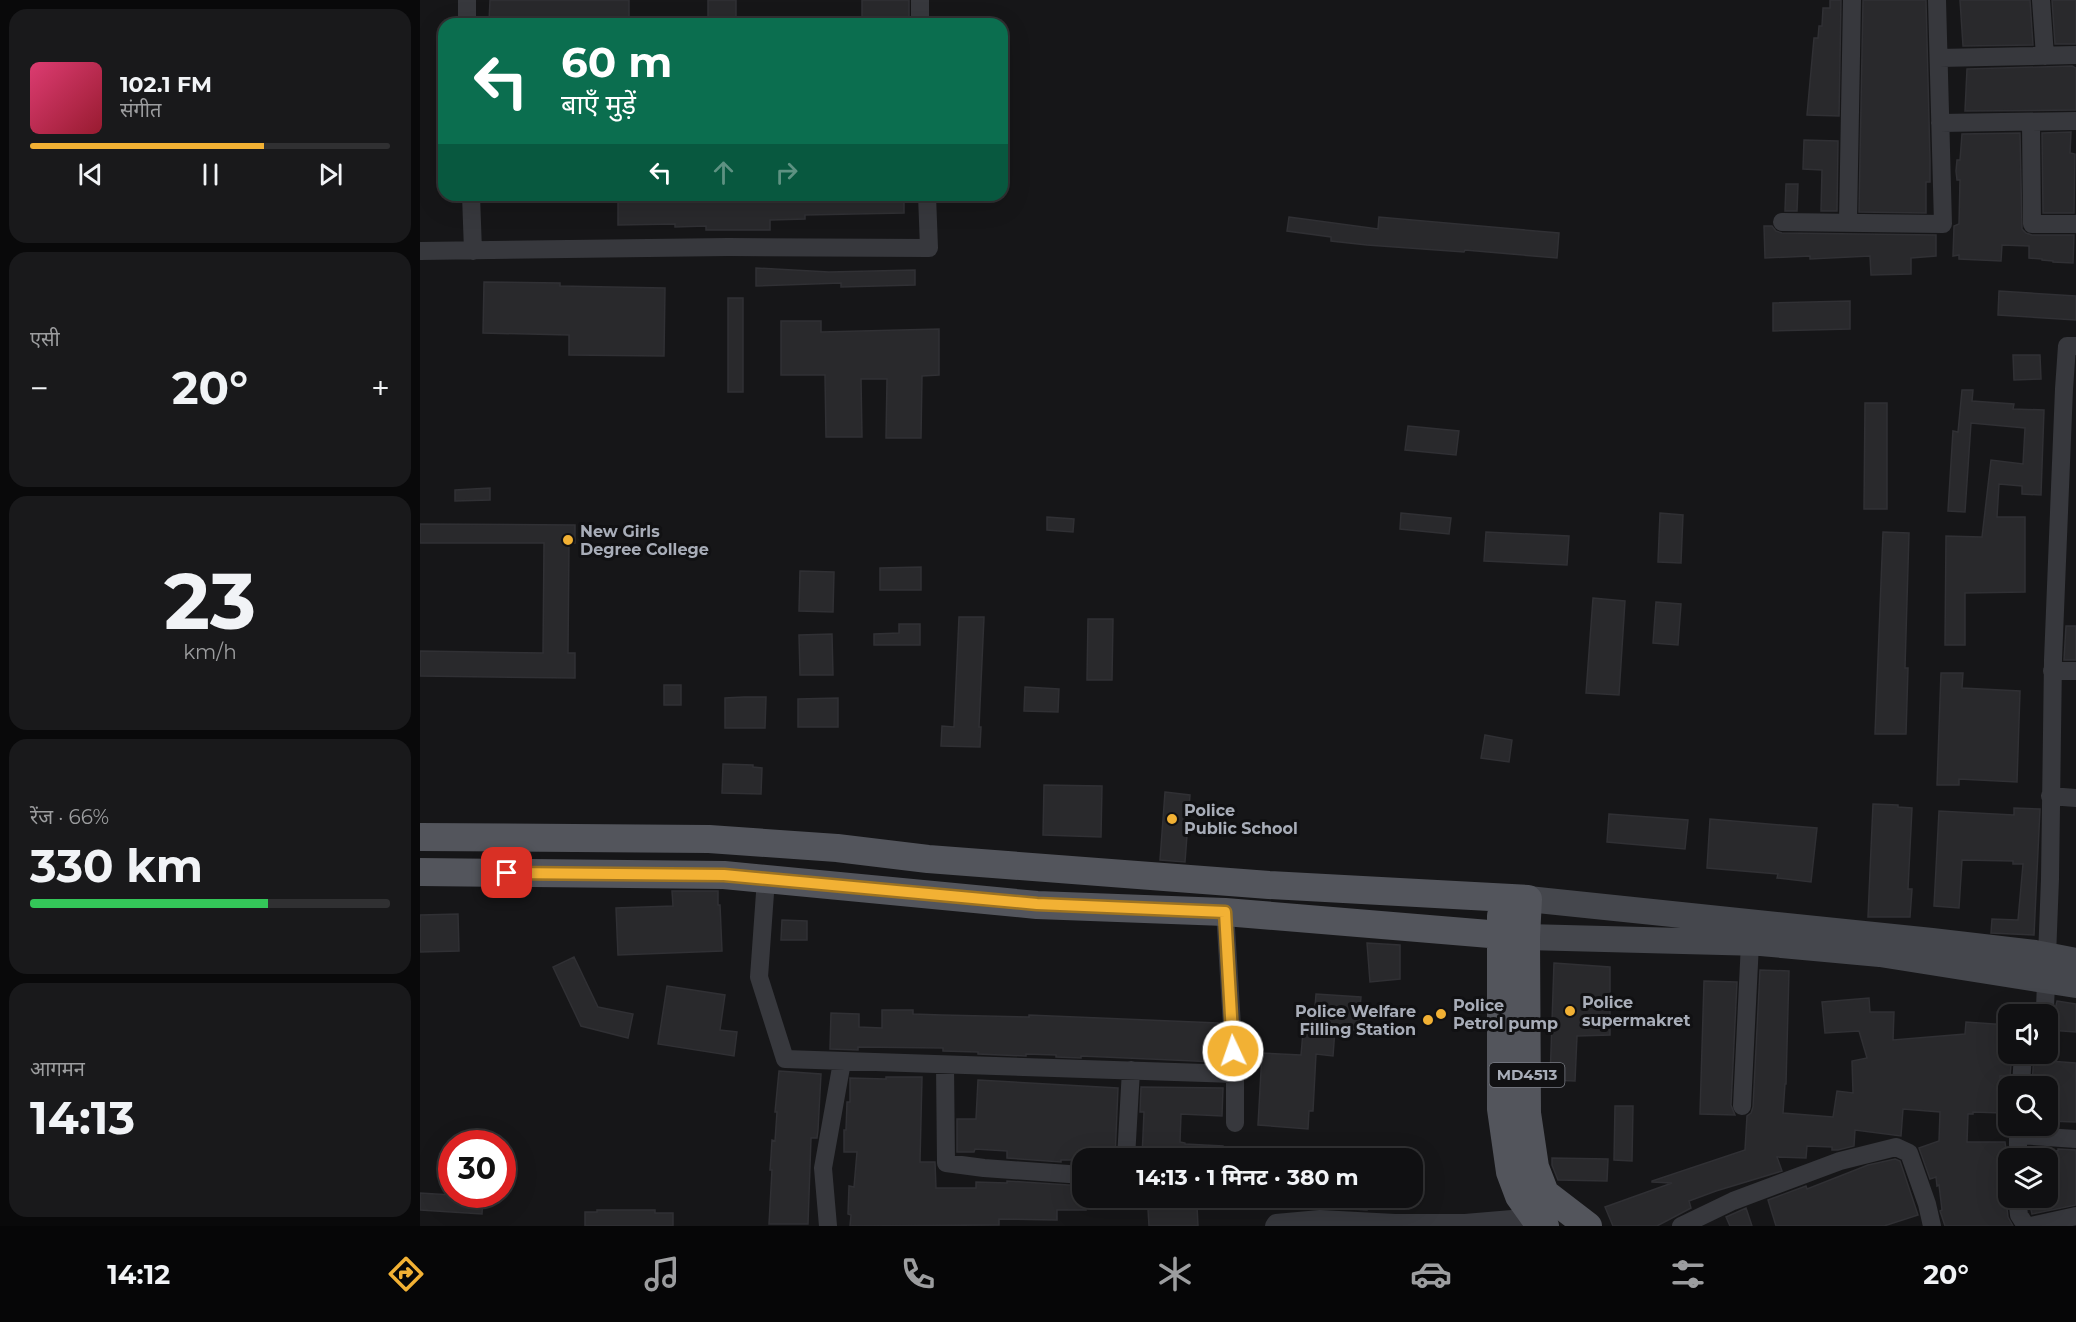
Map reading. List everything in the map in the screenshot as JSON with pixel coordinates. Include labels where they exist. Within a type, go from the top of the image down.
[{"type":"main road","points":[[420,837],[709,839],[837,848],[928,859],[1269,885],[1514,899],[1932,941],[2047,968],[2076,985]]},
{"type":"main road","points":[[420,872],[724,875],[1037,904],[1225,912],[1514,936],[1750,943],[2047,968],[2076,961]]},
{"type":"main road","name":"MD4513","points":[[1514,899],[1514,936],[1527,1113],[1535,1167],[1545,1193],[1588,1226]]},
{"type":"main road","name":"MD4513","points":[[1514,936],[1501,1109],[1510,1172],[1519,1197],[1539,1221]]},
{"type":"street","points":[[467,0],[467,18]]},
{"type":"street","points":[[920,0],[920,18]]},
{"type":"street","points":[[1848,222],[1852,0]]},
{"type":"street","points":[[1782,222],[1943,224],[1937,0]]},
{"type":"street","points":[[2041,0],[2045,56]]},
{"type":"street","points":[[1939,58],[2076,55]]},
{"type":"street","points":[[1940,123],[2076,121]]},
{"type":"street","points":[[2031,123],[2032,224],[2076,224]]},
{"type":"street","points":[[471,201],[473,251]]},
{"type":"street","points":[[420,250],[929,248],[927,201]]},
{"type":"street","points":[[2045,1004],[2052,671],[2064,388],[2067,346],[2076,346]]},
{"type":"street","points":[[2052,671],[2076,671]]},
{"type":"street","points":[[2050,796],[2076,798]]},
{"type":"street","points":[[766,879],[759,977],[785,1059],[1235,1074]]},
{"type":"street","points":[[1225,912],[1235,1074],[1235,1123]]},
{"type":"street","points":[[1742,1106],[1750,943]]},
{"type":"street","points":[[828,1226],[823,1168],[842,1062]]},
{"type":"street","points":[[945,1065],[946,1163],[1072,1174]]},
{"type":"street","points":[[1127,1148],[1131,1070]]},
{"type":"street","points":[[2057,1136],[2076,1139]]},
{"type":"street","points":[[1681,1226],[1711,1219],[1840,1161],[1896,1147],[1909,1153],[1927,1204],[1929,1225]]},
{"type":"street","points":[[2018,1208],[2019,1215],[2026,1226]]},
{"type":"street","points":[[2031,1226],[2076,1216]]},
{"type":"street","points":[[1274,1226],[1276,1223],[1466,1225],[1539,1221]]},
{"type":"building","points":[[490,0],[629,0],[629,18],[489,18]]},
{"type":"building","points":[[708,0],[736,0],[736,17],[708,17]]},
{"type":"building","points":[[862,0],[909,0],[909,18],[862,18]]},
{"type":"building","points":[[1830,0],[1841,0],[1839,116],[1807,115],[1814,38],[1818,38],[1819,26],[1822,26],[1823,8],[1830,8]]},
{"type":"building","points":[[1863,0],[1926,0],[1930,182],[1926,182],[1926,213],[1859,212]]},
{"type":"building","points":[[1960,0],[2030,0],[2033,45],[1963,46]]},
{"type":"building","points":[[2052,0],[2076,0],[2076,44],[2055,44]]},
{"type":"building","points":[[2072,66],[2076,68],[2076,110],[1965,111],[1967,69]]},
{"type":"building","points":[[2071,132],[2070,153],[2075,154],[2074,213],[2043,213],[2042,133]]},
{"type":"building","points":[[2020,133],[2022,229],[2032,235],[2074,235],[2073,263],[2029,258],[2029,246],[2002,245],[2001,261],[1959,259],[1959,255],[1953,256],[1954,226],[1959,224],[1960,180],[1957,180],[1956,171],[1957,160],[1960,160],[1962,134]]},
{"type":"building","points":[[1804,140],[1838,141],[1837,211],[1821,211],[1822,170],[1803,169]]},
{"type":"building","points":[[1786,184],[1798,184],[1797,211],[1785,211]]},
{"type":"building","points":[[618,201],[904,201],[904,213],[805,215],[805,219],[770,220],[770,230],[706,230],[706,226],[675,227],[675,224],[618,225]]},
{"type":"building","points":[[1289,217],[1378,229],[1379,217],[1559,233],[1557,258],[1331,241],[1331,237],[1287,231]]},
{"type":"building","points":[[1764,226],[1772,226],[1776,231],[1782,233],[1936,235],[1936,256],[1911,258],[1911,274],[1871,275],[1870,256],[1810,259],[1810,256],[1765,258]]},
{"type":"building","points":[[756,268],[829,272],[915,270],[915,285],[841,287],[841,283],[756,286]]},
{"type":"building","points":[[484,282],[665,288],[664,356],[569,355],[569,335],[483,333]]},
{"type":"building","points":[[1999,291],[2076,296],[2076,320],[1998,315]]},
{"type":"building","points":[[728,298],[743,298],[743,392],[728,392]]},
{"type":"building","points":[[1850,301],[1850,329],[1773,331],[1773,303]]},
{"type":"building","points":[[781,321],[821,321],[821,332],[939,329],[939,375],[922,376],[921,438],[886,438],[887,379],[861,379],[862,437],[826,437],[825,375],[781,375]]},
{"type":"building","points":[[2013,355],[2040,355],[2041,379],[2014,380]]},
{"type":"building","points":[[1962,390],[1973,390],[1972,401],[2014,404],[2013,409],[2044,410],[2041,495],[2022,494],[2022,486],[1999,484],[1997,517],[2025,517],[2025,592],[1965,593],[1965,645],[1945,645],[1946,536],[1982,537],[1991,460],[2023,464],[2025,428],[1971,423],[1965,512],[1948,511],[1953,431],[1958,432]]},
{"type":"building","points":[[1865,403],[1887,403],[1887,509],[1864,509]]},
{"type":"building","points":[[1408,426],[1459,431],[1456,455],[1405,450]]},
{"type":"building","points":[[490,488],[490,500],[455,501],[455,490]]},
{"type":"building","points":[[1401,513],[1451,518],[1449,534],[1400,529]]},
{"type":"building","points":[[1660,513],[1683,515],[1681,563],[1658,562]]},
{"type":"building","points":[[1047,517],[1074,519],[1073,532],[1047,530]]},
{"type":"building","points":[[420,524],[575,525],[575,543],[569,543],[568,653],[575,653],[575,678],[420,676],[420,651],[543,653],[544,543],[420,543]]},
{"type":"building","points":[[1486,532],[1569,536],[1567,565],[1484,561]]},
{"type":"building","points":[[1883,532],[1909,533],[1905,668],[1908,668],[1906,734],[1875,734]]},
{"type":"building","points":[[921,567],[921,590],[880,590],[880,568]]},
{"type":"building","points":[[800,571],[834,572],[833,612],[799,611]]},
{"type":"building","points":[[1593,598],[1625,601],[1619,695],[1586,693]]},
{"type":"building","points":[[1656,602],[1681,604],[1678,645],[1653,643]]},
{"type":"building","points":[[959,617],[984,617],[980,747],[941,746],[942,726],[954,727]]},
{"type":"building","points":[[1088,619],[1113,619],[1112,680],[1087,680]]},
{"type":"building","points":[[899,624],[920,624],[920,645],[874,645],[874,634],[899,633]]},
{"type":"building","points":[[2066,626],[2076,626],[2076,660],[2064,660]]},
{"type":"building","points":[[832,634],[833,675],[800,675],[799,635]]},
{"type":"building","points":[[1941,673],[1963,673],[1962,688],[2020,691],[2017,782],[1959,779],[1959,785],[1937,785]]},
{"type":"building","points":[[664,685],[681,685],[681,705],[664,705]]},
{"type":"building","points":[[1025,687],[1059,689],[1058,712],[1024,711]]},
{"type":"building","points":[[766,697],[765,728],[725,728],[725,698]]},
{"type":"building","points":[[838,698],[838,727],[798,727],[798,699]]},
{"type":"building","points":[[1485,735],[1512,740],[1509,762],[1481,758]]},
{"type":"building","points":[[723,764],[753,765],[753,767],[762,768],[761,794],[722,793]]},
{"type":"building","points":[[1044,785],[1102,786],[1101,837],[1043,835]]},
{"type":"building","points":[[1165,792],[1190,795],[1185,862],[1160,860]]},
{"type":"building","points":[[1873,804],[1912,808],[1908,889],[1912,889],[1910,917],[1868,917]]},
{"type":"building","points":[[2014,808],[2040,809],[2034,935],[1991,933],[1992,919],[2018,920],[2023,864],[2013,864],[2013,861],[1962,860],[1959,908],[1934,906],[1939,811],[2014,815]]},
{"type":"building","points":[[1609,814],[1688,820],[1685,849],[1607,842]]},
{"type":"building","points":[[1710,819],[1817,828],[1811,882],[1777,878],[1778,874],[1707,868]]},
{"type":"building","points":[[672,891],[718,891],[722,951],[618,955],[616,908],[673,906]]},
{"type":"building","points":[[458,914],[459,951],[420,952],[420,915]]},
{"type":"building","points":[[782,920],[807,921],[807,940],[781,940]]},
{"type":"building","points":[[1367,943],[1400,945],[1400,979],[1370,982]]},
{"type":"building","points":[[574,957],[598,1007],[633,1014],[628,1038],[581,1026],[553,967]]},
{"type":"building","points":[[1554,963],[1610,967],[1610,1035],[1577,1036],[1575,1081],[1550,1080]]},
{"type":"building","points":[[1760,970],[1789,971],[1783,1113],[1833,1117],[1837,1091],[1853,1093],[1852,1061],[1867,1058],[1859,1031],[1825,1033],[1822,1002],[1869,998],[1870,1012],[1894,1012],[1893,1040],[1965,1034],[1966,1022],[1998,1024],[1998,1064],[2011,1064],[2010,1076],[1998,1076],[1998,1113],[1973,1112],[1973,1114],[1968,1114],[1967,1142],[2005,1142],[2006,1148],[1998,1148],[1998,1208],[2007,1208],[2008,1217],[2013,1226],[1945,1226],[1940,1211],[1942,1210],[1939,1185],[1937,1186],[1936,1177],[1930,1179],[1919,1148],[1939,1141],[1940,1112],[1903,1109],[1901,1136],[1855,1130],[1854,1146],[1832,1150],[1832,1147],[1807,1146],[1806,1158],[1777,1157],[1782,1171],[1689,1201],[1691,1208],[1657,1226],[1613,1226],[1605,1207],[1672,1183],[1652,1181],[1745,1150],[1747,1116],[1753,1107]]},
{"type":"building","points":[[1704,981],[1737,982],[1731,1105],[1735,1115],[1700,1114]]},
{"type":"building","points":[[667,986],[725,995],[720,1030],[737,1032],[734,1056],[658,1044]]},
{"type":"building","points":[[1316,994],[1361,997],[1358,1030],[1335,1029],[1333,1056],[1316,1054],[1313,1111],[1309,1111],[1308,1129],[1258,1125],[1262,1053],[1301,1055],[1303,1032],[1313,1033]]},
{"type":"building","points":[[2057,1001],[2076,1004],[2076,1032],[2058,1031]]},
{"type":"building","points":[[882,1010],[913,1010],[913,1014],[1029,1017],[1029,1015],[1218,1023],[1217,1062],[978,1054],[978,1052],[943,1051],[943,1048],[830,1049],[831,1013],[859,1014],[859,1027],[882,1028]]},
{"type":"building","points":[[2076,1063],[2076,1122],[2058,1121],[2058,1076],[2033,1076],[2033,1064]]},
{"type":"building","points":[[779,1071],[821,1074],[817,1138],[811,1138],[808,1224],[769,1224],[772,1170],[770,1170],[772,1140],[775,1141]]},
{"type":"building","points":[[886,1077],[922,1077],[920,1162],[935,1162],[936,1188],[976,1188],[976,1182],[1007,1183],[1007,1181],[1072,1185],[1072,1208],[1086,1208],[1086,1210],[1057,1210],[1057,1220],[999,1219],[999,1225],[850,1226],[849,1186],[854,1187],[857,1152],[844,1152],[847,1102],[850,1102],[850,1078],[886,1079]]},
{"type":"building","points":[[978,1080],[1118,1088],[1115,1148],[1072,1148],[1072,1160],[1061,1160],[1061,1162],[1007,1158],[1007,1151],[975,1149],[974,1152],[957,1152],[957,1119],[976,1119]]},
{"type":"building","points":[[1141,1087],[1223,1088],[1222,1116],[1181,1114],[1180,1142],[1223,1146],[1223,1148],[1142,1148],[1144,1112],[1140,1112]]},
{"type":"building","points":[[1615,1106],[1633,1106],[1632,1161],[1614,1160]]},
{"type":"building","points":[[2058,1149],[2076,1150],[2076,1205],[2032,1214],[2031,1208],[2058,1208]]},
{"type":"building","points":[[1552,1158],[1608,1159],[1607,1181],[1558,1180],[1552,1165]]},
{"type":"building","points":[[1895,1159],[1900,1161],[1918,1215],[1884,1226],[1776,1226],[1768,1200],[1806,1186],[1807,1189],[1868,1165]]},
{"type":"building","points":[[420,1193],[438,1194],[438,1208],[482,1208],[482,1214],[420,1210]]},
{"type":"building","points":[[1197,1208],[1198,1226],[1149,1226],[1148,1209]]},
{"type":"building","points":[[1332,1208],[1367,1208],[1367,1210]]},
{"type":"building","points":[[1746,1208],[1752,1226],[1730,1226],[1726,1217]]},
{"type":"building","points":[[597,1210],[655,1210],[655,1213],[673,1213],[673,1226],[585,1226],[585,1212],[597,1212]]},
{"type":"place","name":"New Girls Degree College","points":[[568,540]]},
{"type":"place","name":"Police Public School","points":[[1172,819]]},
{"type":"place","name":"Police supermakret","points":[[1570,1011]]},
{"type":"place","name":"Police Petrol pump","points":[[1441,1014]]},
{"type":"place","name":"Police Welfare Filling Station","points":[[1428,1020]]},
{"type":"route","points":[[507,873],[724,875],[1037,904],[1225,912],[1233,1051]]}]
